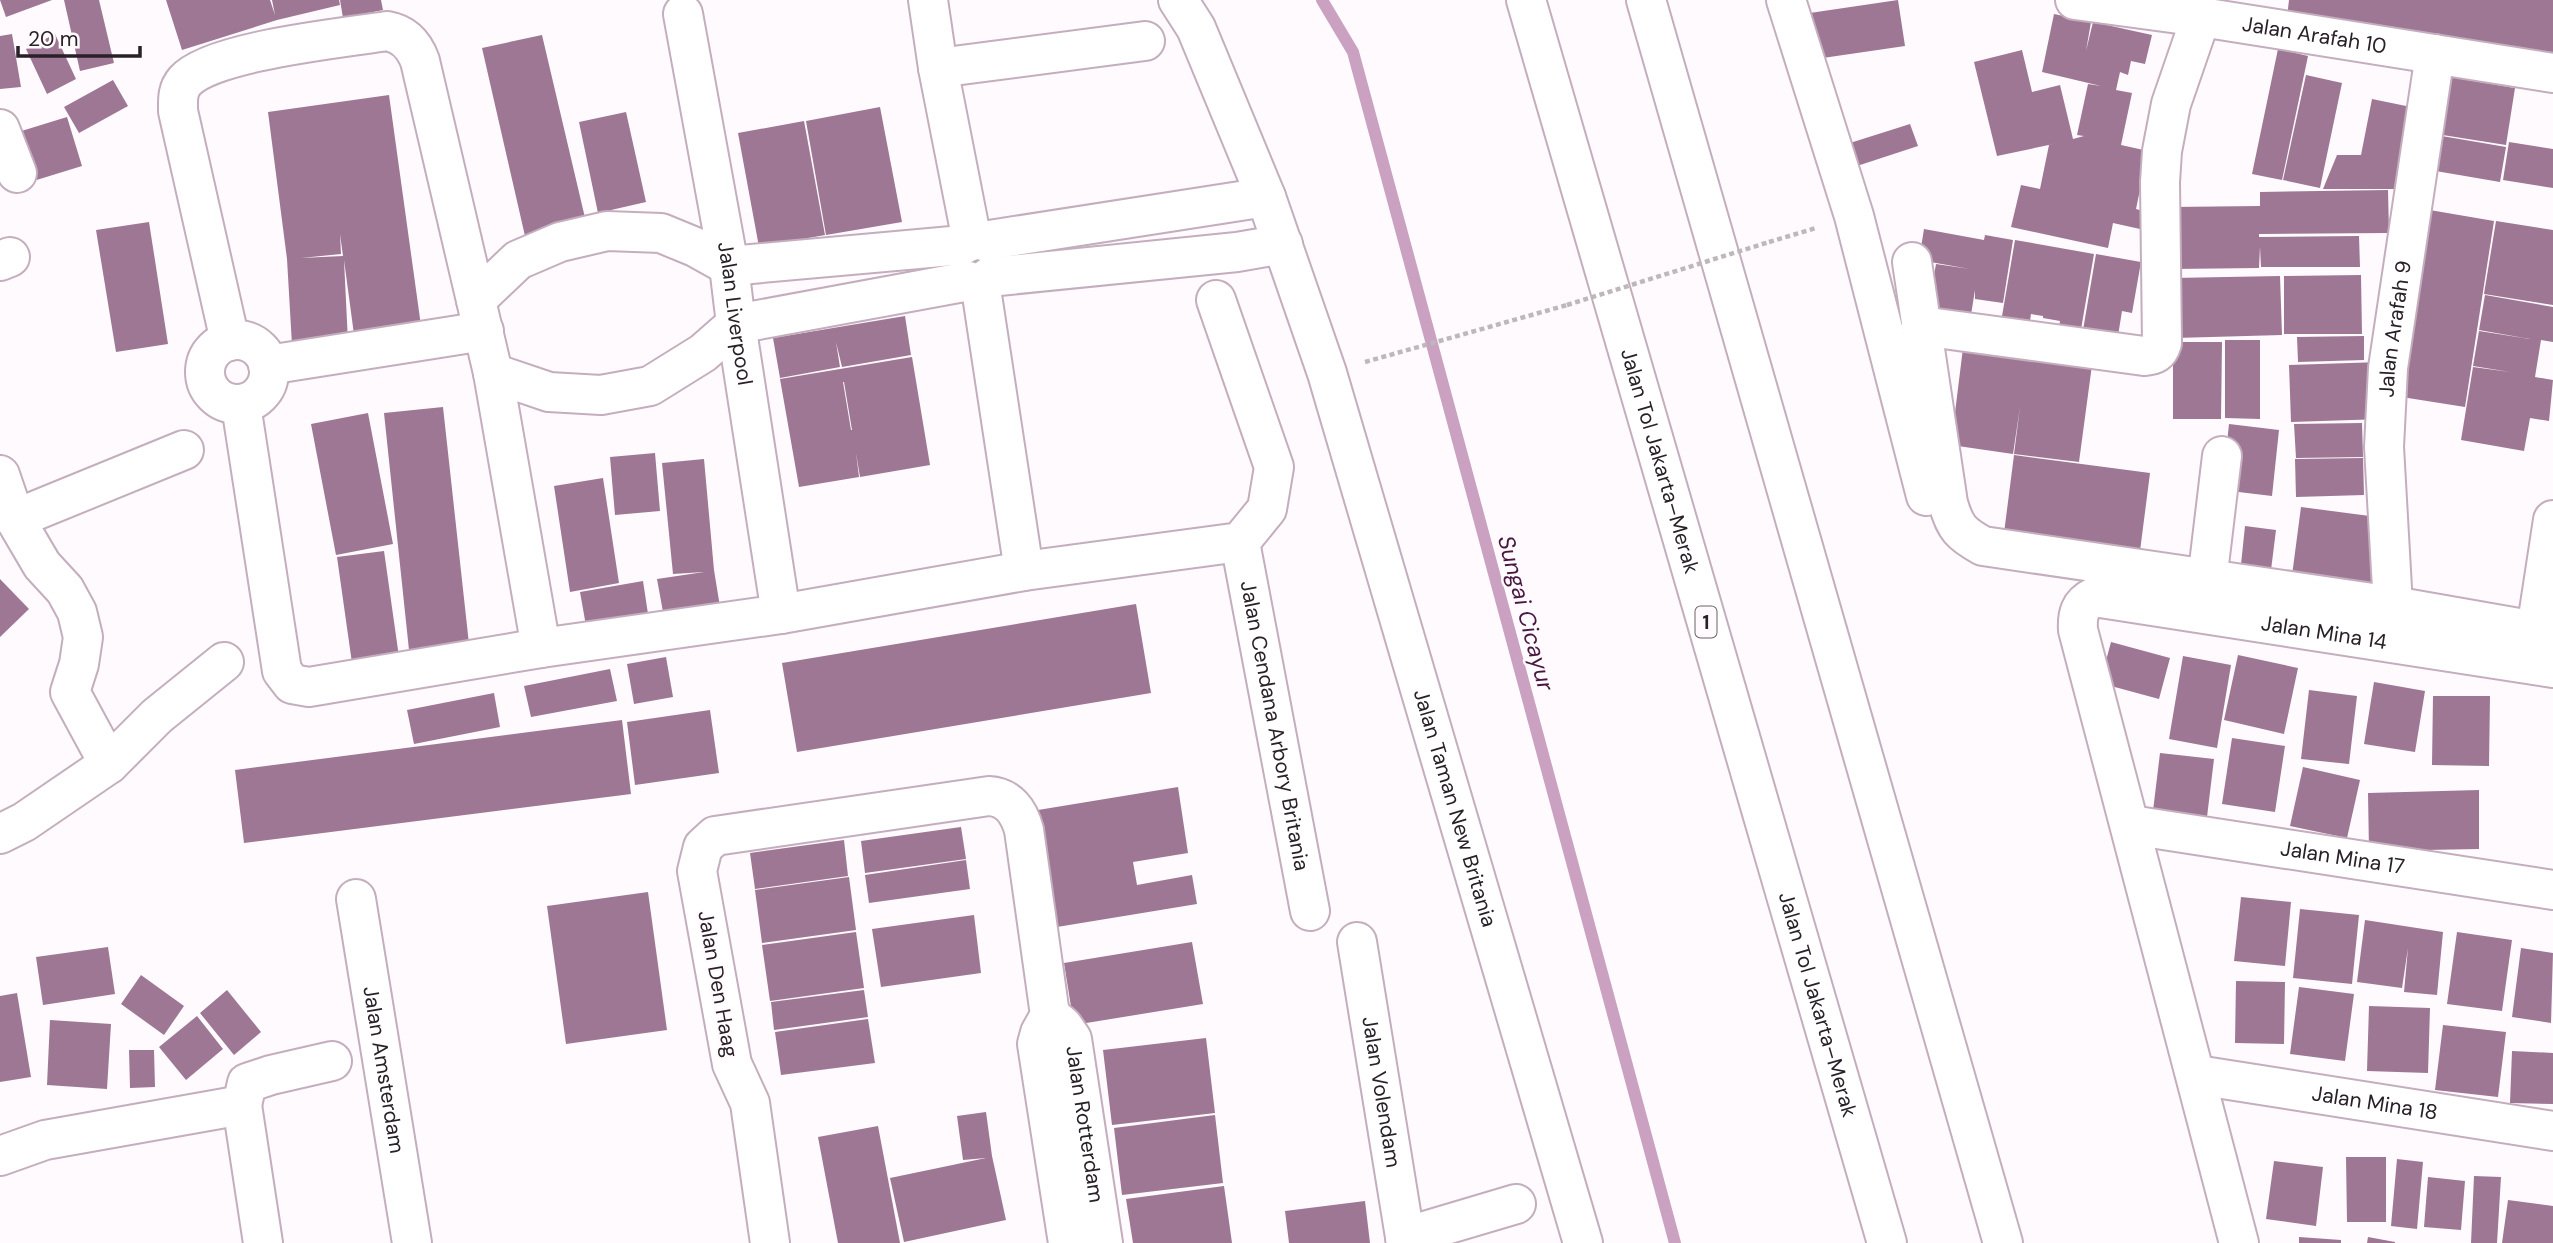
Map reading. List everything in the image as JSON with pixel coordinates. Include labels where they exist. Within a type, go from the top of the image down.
[{"type":"main road","points":[[928,0],[938,68],[976,261],[1024,571]]},
{"type":"main road","name":"Jalan Taman New Britania","points":[[1178,0],[1196,28],[1266,197],[1327,373],[1583,1243]]},
{"type":"main road","name":"Jalan Tol Jakarta–Merak","points":[[1526,0],[1887,1243]]},
{"type":"main road","points":[[1647,0],[2003,1243]]},
{"type":"main road","points":[[1786,0],[1854,216],[1927,501],[1934,516],[1956,526]]},
{"type":"main road","name":"Jalan Arafah 10","points":[[2075,0],[2201,17],[2553,73]]},
{"type":"main road","name":"Jalan Liverpool","points":[[683,14],[729,266],[781,614]]},
{"type":"main road","points":[[1922,326],[2144,356],[2160,351],[2162,150],[2171,104],[2201,17]]},
{"type":"main road","points":[[230,341],[178,111],[177,95],[183,82],[204,66],[232,57],[361,35],[392,32],[407,40],[416,49],[493,373],[541,648]]},
{"type":"main road","points":[[938,68],[1145,41]]},
{"type":"main road","name":"Jalan Arafah 9","points":[[2393,606],[2384,447],[2388,368],[2435,54]]},
{"type":"main road","points":[[0,129],[17,173]]},
{"type":"main road","points":[[493,373],[548,392],[601,395],[650,386],[704,354],[736,324],[976,261],[1266,197]]},
{"type":"main road","points":[[268,365],[480,316],[518,260],[561,242],[607,231],[661,233],[695,247],[729,266],[1237,252],[1283,244]]},
{"type":"main road","points":[[1912,262],[1948,503],[1956,526],[1966,537],[1983,546],[2207,581],[2393,606],[2545,633],[2553,520]]},
{"type":"main road","points":[[242,405],[282,671],[292,684],[309,687],[541,648],[781,614],[1024,571],[1240,542],[1267,509],[1274,467],[1216,300]]},
{"type":"main road","points":[[243,340],[254,345],[263,354],[268,365],[268,379],[263,391],[242,405],[229,404],[218,398],[209,389],[205,378],[205,365],[210,354],[219,345],[230,341],[243,340]]},
{"type":"main road","points":[[15,519],[184,450]]},
{"type":"main road","points":[[2207,581],[2222,456]]},
{"type":"main road","points":[[0,475],[15,519],[42,565],[65,590],[77,612],[83,637],[79,664],[70,692],[109,764]]},
{"type":"main road","name":"Jalan Cendana Arbory Britania","points":[[1240,542],[1310,911]]},
{"type":"main road","name":"Jalan Mina 14","points":[[2130,825],[2078,630],[2077,616],[2084,602],[2094,597],[2553,668]]},
{"type":"main road","points":[[0,834],[23,822],[109,764],[157,716],[224,662]]},
{"type":"main road","name":"Jalan Den Haag","points":[[770,1243],[750,1104],[732,1064],[697,871],[703,847],[716,836],[989,796],[1003,798],[1013,806]]},
{"type":"main road","name":"Jalan Rotterdam","points":[[1013,806],[1024,830],[1050,1015],[1037,1044],[1068,1243]]},
{"type":"main road","points":[[2130,825],[2239,1243]]},
{"type":"main road","name":"Jalan Mina 17","points":[[2130,825],[2553,890]]},
{"type":"main road","name":"Jalan Amsterdam","points":[[356,899],[412,1243]]},
{"type":"main road","name":"Jalan Volendam","points":[[1357,942],[1405,1240]]},
{"type":"main road","name":"Jalan Rotterdam","points":[[1050,1015],[1063,1026],[1072,1039],[1103,1243]]},
{"type":"main road","points":[[263,1243],[242,1105],[247,1083],[332,1061]]},
{"type":"main road","name":"Jalan Mina 18","points":[[2197,1075],[2553,1131]]},
{"type":"main road","points":[[0,1156],[45,1140],[242,1105]]},
{"type":"main road","points":[[1405,1240],[1516,1204]]},
{"type":"path","points":[[1327,373],[1567,305],[1854,216]]},
{"type":"building","points":[[0,0],[52,0],[6,17]]},
{"type":"building","points":[[64,0],[99,0],[114,63],[80,71]]},
{"type":"building","points":[[166,0],[270,0],[275,15],[272,0],[339,0],[340,5],[277,20],[182,50]]},
{"type":"building","points":[[340,0],[381,0],[383,10],[343,18]]},
{"type":"building","points":[[1898,0],[1905,46],[1809,60],[1803,14]]},
{"type":"building","points":[[2289,0],[2553,0],[2553,58],[2287,17]]},
{"type":"building","points":[[2054,14],[2091,22],[2086,51],[2093,22],[2152,35],[2145,64],[2131,61],[2128,75],[2120,72],[2116,90],[2132,93],[2121,145],[2148,151],[2136,209],[2143,211],[2140,229],[2113,223],[2108,248],[2011,227],[2021,185],[2040,189],[2049,145],[2063,142],[1997,156],[1974,62],[2022,50],[2032,92],[2060,85],[2073,139],[2084,136],[2077,135],[2088,84],[2101,86],[2042,72]]},
{"type":"building","points":[[12,34],[21,87],[0,89],[0,36]]},
{"type":"building","points":[[55,34],[76,79],[47,94],[26,49]]},
{"type":"building","points":[[542,35],[586,222],[525,236],[482,48]]},
{"type":"building","points":[[2278,49],[2308,56],[2282,180],[2252,174]]},
{"type":"building","points":[[2306,75],[2342,83],[2320,188],[2283,180]]},
{"type":"building","points":[[2439,75],[2515,88],[2506,145],[2430,133]]},
{"type":"building","points":[[113,80],[128,106],[79,133],[64,107]]},
{"type":"building","points":[[389,95],[422,333],[355,342],[344,260],[348,342],[292,345],[287,259],[268,112]],"holes":[[[340,234],[343,256],[301,258],[341,254]]]},
{"type":"building","points":[[2372,99],[2411,107],[2395,189],[2323,189],[2337,155],[2361,155]]},
{"type":"building","points":[[880,107],[902,222],[826,235],[806,121]]},
{"type":"building","points":[[626,112],[646,202],[598,213],[579,122]]},
{"type":"building","points":[[67,117],[82,166],[30,182],[15,133]]},
{"type":"building","points":[[804,121],[825,235],[759,247],[738,133]]},
{"type":"building","points":[[1910,124],[1918,146],[1857,166],[1850,143]]},
{"type":"building","points":[[2430,134],[2506,147],[2500,182],[2424,169]]},
{"type":"building","points":[[2509,142],[2553,149],[2553,188],[2503,180]]},
{"type":"building","points":[[2388,190],[2389,233],[2259,234],[2259,237],[2359,236],[2360,267],[2261,267],[2260,247],[2259,268],[2172,269],[2171,207],[2260,206],[2260,192]]},
{"type":"building","points":[[2418,208],[2494,221],[2465,407],[2389,395]]},
{"type":"building","points":[[2496,221],[2553,230],[2553,305],[2484,294]]},
{"type":"building","points":[[149,222],[168,344],[116,352],[96,230]]},
{"type":"building","points":[[1924,229],[1984,240],[1985,235],[2013,240],[2003,303],[1975,299],[1975,290],[1970,321],[1927,314],[1936,264],[1970,269],[1919,260]]},
{"type":"building","points":[[2015,240],[2094,254],[2080,335],[2058,332],[2060,321],[2031,314],[2029,328],[2001,322]]},
{"type":"building","points":[[2096,254],[2141,262],[2132,313],[2122,311],[2117,342],[2082,336]]},
{"type":"building","points":[[2361,275],[2362,334],[2284,334],[2284,276]]},
{"type":"building","points":[[2280,276],[2282,335],[2175,338],[2173,278]]},
{"type":"building","points":[[2485,295],[2553,307],[2553,342],[2541,340],[2535,377],[2553,380],[2549,421],[2530,418],[2524,451],[2461,440],[2473,367],[2510,372],[2473,366],[2479,331],[2530,339],[2479,330]]},
{"type":"building","points":[[905,316],[911,355],[842,367],[836,342],[840,367],[780,378],[773,338]]},
{"type":"building","points":[[2364,336],[2364,360],[2298,362],[2297,337]]},
{"type":"building","points":[[2225,340],[2260,340],[2260,419],[2225,418]]},
{"type":"building","points":[[2173,342],[2222,342],[2221,419],[2173,419]]},
{"type":"building","points":[[1963,348],[2092,365],[2079,462],[2014,454],[2020,407],[2013,454],[1951,445]]},
{"type":"building","points":[[912,357],[930,465],[860,477],[856,453],[859,477],[799,487],[780,379]],"holes":[[[843,382],[844,382],[852,430]]]},
{"type":"building","points":[[2381,362],[2383,419],[2291,422],[2289,365]]},
{"type":"building","points":[[443,407],[469,644],[409,650],[384,413]]},
{"type":"building","points":[[368,413],[393,544],[336,555],[311,424]]},
{"type":"building","points":[[2362,423],[2363,457],[2296,458],[2294,424]]},
{"type":"building","points":[[2229,424],[2279,430],[2272,496],[2222,490]]},
{"type":"building","points":[[655,453],[660,511],[615,515],[610,457]]},
{"type":"building","points":[[2014,455],[2150,473],[2139,559],[2003,541]]},
{"type":"building","points":[[2363,458],[2364,495],[2296,497],[2295,459]]},
{"type":"building","points":[[704,459],[714,570],[721,613],[665,623],[657,579],[704,572],[673,574],[662,463]]},
{"type":"building","points":[[603,478],[619,583],[570,592],[554,486]]},
{"type":"building","points":[[2301,507],[2385,518],[2377,585],[2291,583]]},
{"type":"building","points":[[2245,526],[2276,530],[2270,578],[2240,574]]},
{"type":"building","points":[[384,551],[399,657],[352,663],[337,557]]},
{"type":"building","points":[[0,579],[29,609],[0,637]]},
{"type":"building","points":[[643,581],[650,627],[588,637],[580,592]]},
{"type":"building","points":[[1136,604],[1151,693],[797,752],[782,663]]},
{"type":"building","points":[[2111,642],[2170,658],[2159,699],[2100,683]]},
{"type":"building","points":[[2238,655],[2298,668],[2284,734],[2224,720]]},
{"type":"building","points":[[2183,656],[2231,665],[2217,748],[2169,739]]},
{"type":"building","points":[[666,657],[673,697],[634,704],[627,664]]},
{"type":"building","points":[[610,669],[617,701],[531,717],[524,686]]},
{"type":"building","points":[[2374,682],[2425,691],[2415,752],[2364,744]]},
{"type":"building","points":[[2309,690],[2357,696],[2349,764],[2301,759]]},
{"type":"building","points":[[494,693],[500,727],[414,744],[407,710]]},
{"type":"building","points":[[2433,696],[2490,696],[2489,766],[2432,765]]},
{"type":"building","points":[[710,710],[719,773],[635,785],[627,722]]},
{"type":"building","points":[[622,720],[631,794],[244,843],[235,770]]},
{"type":"building","points":[[2232,738],[2285,746],[2275,812],[2222,804]]},
{"type":"building","points":[[2160,753],[2214,759],[2207,817],[2153,811]]},
{"type":"building","points":[[2303,767],[2360,780],[2347,838],[2290,826]]},
{"type":"building","points":[[1178,787],[1188,853],[1133,862],[1137,885],[1192,875],[1197,904],[1057,927],[1038,810]]},
{"type":"building","points":[[2479,790],[2479,849],[2369,851],[2368,793]]},
{"type":"building","points":[[961,827],[966,859],[865,873],[861,841]]},
{"type":"building","points":[[844,840],[848,876],[755,889],[750,853]]},
{"type":"building","points":[[966,860],[970,889],[869,903],[865,875]]},
{"type":"building","points":[[849,877],[856,930],[762,943],[755,890]]},
{"type":"building","points":[[648,892],[667,1030],[566,1044],[547,906]]},
{"type":"building","points":[[2241,897],[2291,902],[2285,966],[2234,961]]},
{"type":"building","points":[[2300,909],[2359,915],[2352,984],[2293,978]]},
{"type":"building","points":[[974,915],[981,973],[881,987],[872,929]]},
{"type":"building","points":[[2365,920],[2443,932],[2437,995],[2404,992],[2408,948],[2402,988],[2357,982]]},
{"type":"building","points":[[856,932],[864,988],[770,1001],[762,945]]},
{"type":"building","points":[[2457,932],[2512,940],[2502,1011],[2447,1004]]},
{"type":"building","points":[[1192,942],[1203,1004],[1074,1025],[1064,963]]},
{"type":"building","points":[[108,947],[115,994],[43,1005],[36,957]]},
{"type":"building","points":[[2521,948],[2553,953],[2551,1023],[2512,1017]]},
{"type":"building","points":[[141,975],[184,1006],[164,1035],[121,1004]]},
{"type":"building","points":[[2236,981],[2285,982],[2284,1044],[2235,1043]]},
{"type":"building","points":[[2299,987],[2354,994],[2345,1061],[2290,1054]]},
{"type":"building","points":[[227,990],[261,1032],[234,1055],[200,1013]]},
{"type":"building","points":[[864,990],[868,1017],[774,1030],[771,1002]]},
{"type":"building","points":[[17,993],[31,1077],[0,1082],[0,996]]},
{"type":"building","points":[[2369,1006],[2430,1008],[2428,1073],[2367,1071]]},
{"type":"building","points":[[197,1016],[223,1049],[186,1080],[159,1047]]},
{"type":"building","points":[[868,1019],[875,1063],[781,1075],[775,1032]]},
{"type":"building","points":[[50,1020],[111,1024],[107,1089],[47,1085]]},
{"type":"building","points":[[2443,1025],[2506,1032],[2498,1097],[2435,1090]]},
{"type":"building","points":[[1206,1038],[1215,1113],[1112,1125],[1103,1050]]},
{"type":"building","points":[[129,1050],[154,1050],[155,1087],[130,1088]]},
{"type":"building","points":[[2512,1051],[2553,1053],[2553,1104],[2510,1103]]},
{"type":"building","points":[[986,1112],[992,1156],[1006,1220],[904,1242],[890,1178],[986,1158],[963,1160],[957,1116]]},
{"type":"building","points":[[1215,1115],[1223,1183],[1122,1195],[1114,1128]]},
{"type":"building","points":[[878,1126],[900,1243],[838,1243],[818,1137]]},
{"type":"building","points":[[2346,1157],[2386,1157],[2386,1222],[2347,1222]]},
{"type":"building","points":[[2397,1159],[2423,1162],[2417,1229],[2391,1226]]},
{"type":"building","points":[[2274,1161],[2323,1167],[2316,1226],[2266,1219]]},
{"type":"building","points":[[2474,1176],[2501,1177],[2497,1243],[2471,1243]]},
{"type":"building","points":[[2428,1177],[2465,1181],[2461,1230],[2424,1227]]},
{"type":"building","points":[[1224,1186],[1232,1243],[1133,1243],[1126,1199]]},
{"type":"building","points":[[2508,1200],[2553,1206],[2553,1243],[2502,1243]]},
{"type":"building","points":[[1365,1201],[1370,1243],[1289,1243],[1285,1211]]},
{"type":"building","points":[[2299,1237],[2341,1240],[2341,1243],[2299,1243]]},
{"type":"building","points":[[2368,1237],[2395,1242],[2395,1243],[2367,1243]]},
{"type":"waterway","name":"Sungai Cicayur","points":[[1322,0],[1353,52],[1675,1243]]}]
